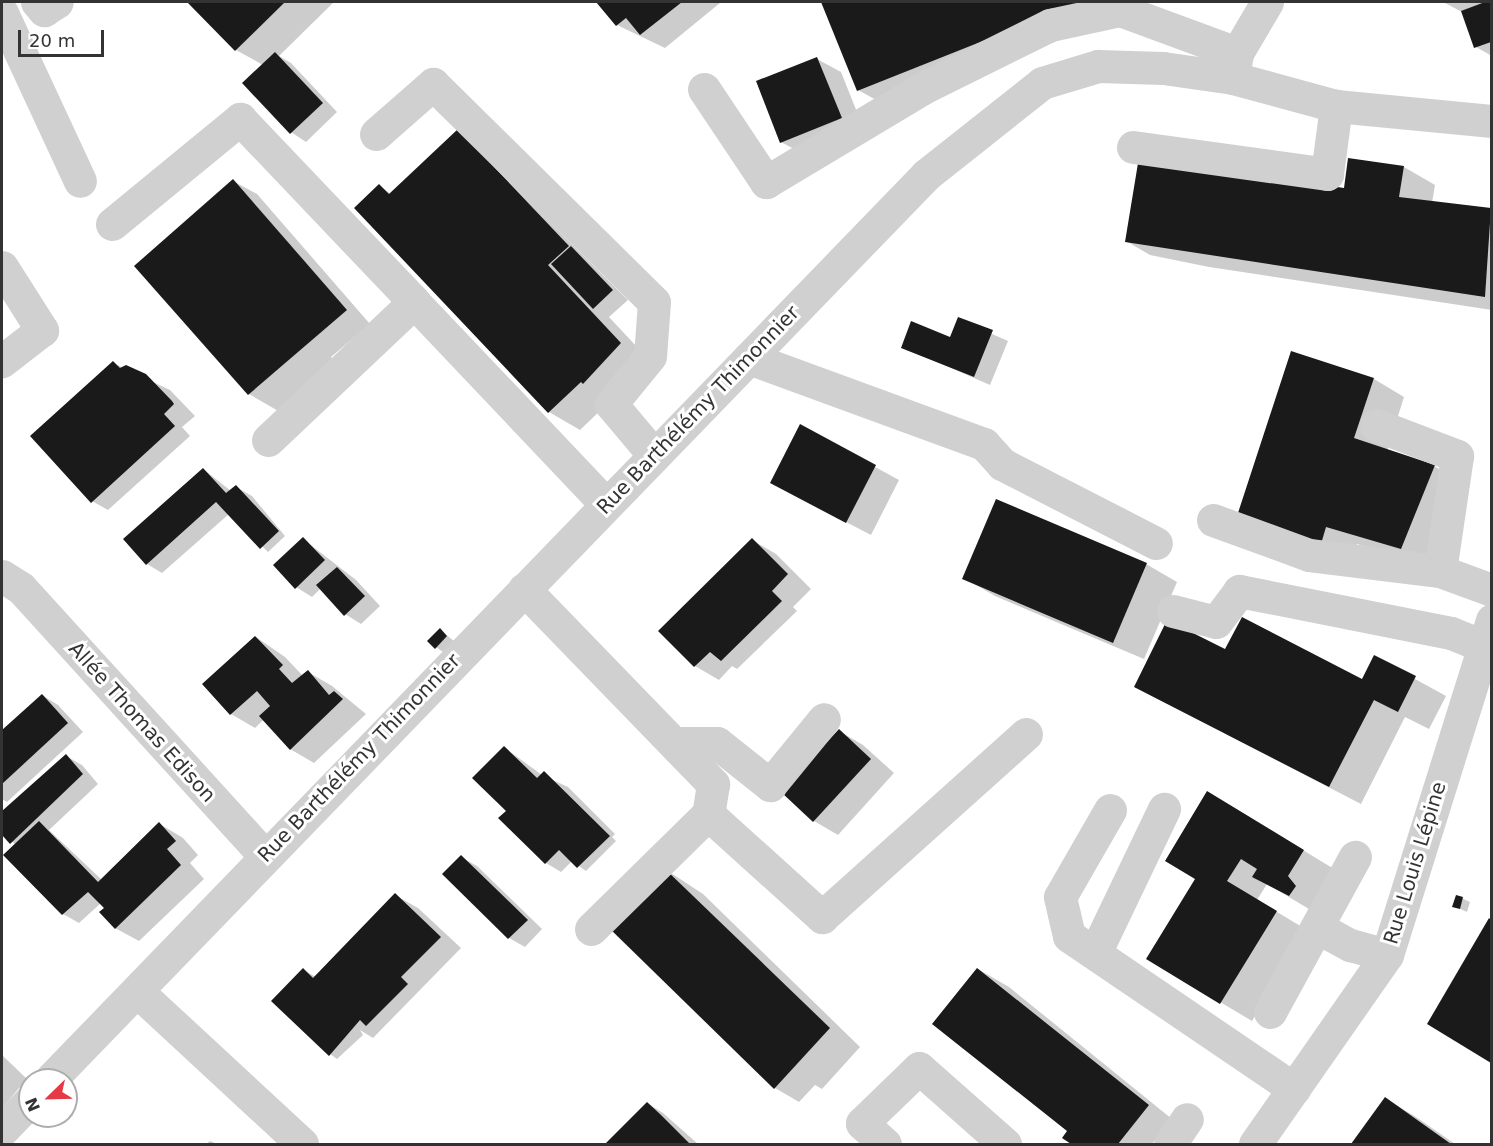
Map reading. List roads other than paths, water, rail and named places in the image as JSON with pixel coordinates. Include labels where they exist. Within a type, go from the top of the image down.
[{"type":"street","points":[[38,2],[44,10],[57,2]]},
{"type":"street","points":[[704,89],[766,182],[922,88],[1050,25],[1120,10],[1235,66],[1267,2]]},
{"type":"street","points":[[2,13],[80,181]]},
{"type":"street","name":"Rue Barthélémy Thimonnier","points":[[61,1068],[264,855],[927,175],[1042,83],[1098,66],[1163,68],[1235,66],[1336,106],[1491,122]]},
{"type":"street","points":[[376,134],[433,84],[654,302],[650,356],[611,404],[654,454]]},
{"type":"street","points":[[1133,147],[1327,174],[1336,106]]},
{"type":"street","points":[[112,224],[240,119],[606,504]]},
{"type":"street","points":[[2,267],[42,330],[2,361]]},
{"type":"street","points":[[268,440],[414,302]]},
{"type":"street","points":[[748,358],[984,444],[1002,464],[1156,543]]},
{"type":"street","points":[[1376,425],[1458,456],[1440,572]]},
{"type":"street","points":[[1214,520],[1309,555],[1440,572],[1491,590]]},
{"type":"street","name":"Allée Thomas Edison","points":[[11,582],[264,855]]},
{"type":"street","points":[[524,589],[713,784],[708,814],[591,929]]},
{"type":"street","points":[[1173,611],[1216,622],[1239,591],[1451,633],[1488,633]]},
{"type":"street","name":"Rue Louis Lépine","points":[[1255,1144],[1387,955],[1488,633]]},
{"type":"street","points":[[675,743],[717,743],[770,785],[824,719]]},
{"type":"street","points":[[708,814],[822,917],[1026,734]]},
{"type":"street","points":[[1095,953],[1164,809]]},
{"type":"street","points":[[1110,810],[1060,897],[1069,936],[1294,1089]]},
{"type":"street","points":[[1270,1012],[1355,857]]},
{"type":"street","points":[[1317,927],[1350,945],[1387,955]]},
{"type":"street","points":[[136,990],[302,1144]]},
{"type":"street","points":[[885,1144],[862,1123],[919,1068],[1005,1144]]},
{"type":"street","points":[[2,1130],[18,1113]]}]
